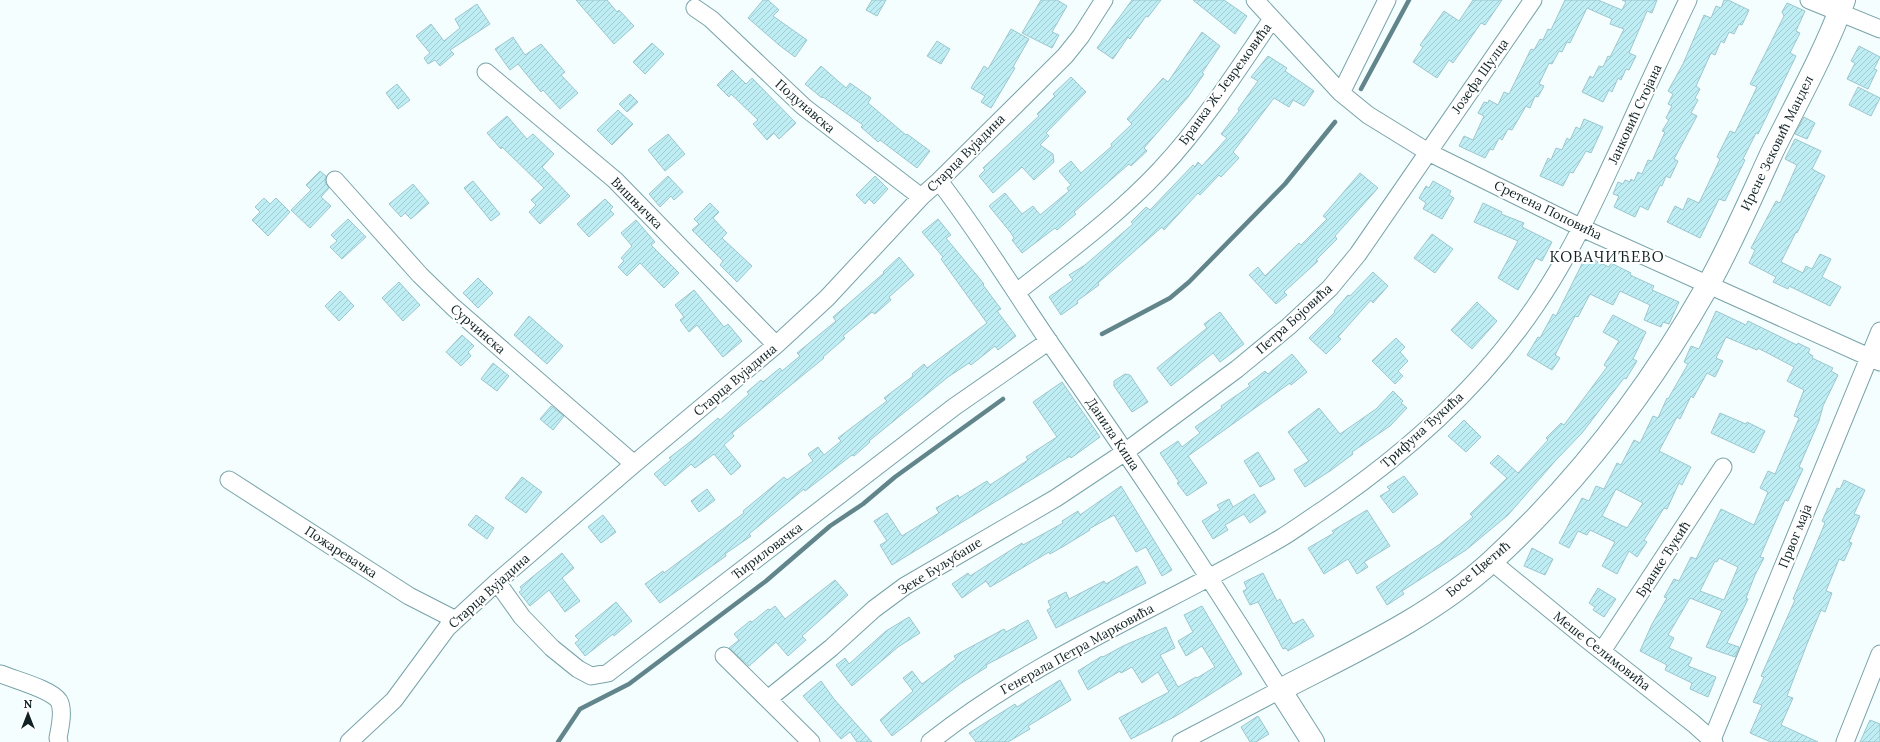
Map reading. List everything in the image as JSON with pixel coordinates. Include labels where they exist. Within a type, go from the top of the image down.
[{"type":"street","points":[[1341,93],[1387,0]]},
{"type":"street","name":"Јозефа Шулца","points":[[1428,152],[1533,0]]},
{"type":"street","name":"Јанковић Стојана","points":[[1582,228],[1688,0]]},
{"type":"street","points":[[1809,0],[1842,6],[1880,29]]},
{"type":"street","name":"Старца Вујадина","points":[[349,742],[394,700],[447,628],[497,582],[634,464],[776,345],[832,293],[921,197],[940,181],[1065,56],[1081,36],[1096,2]]},
{"type":"street","name":"Ирене Зековић Мандел","points":[[1708,285],[1842,6]]},
{"type":"street","name":"Сретена Поповића","points":[[1264,7],[1341,93],[1368,115],[1428,152],[1582,228],[1874,360]]},
{"type":"street","name":"Бранка Ж. Јевремовића","points":[[1017,292],[1116,213],[1160,171],[1196,130],[1264,7]]},
{"type":"street","name":"Подунавска","points":[[695,8],[711,19],[804,107],[921,197]]},
{"type":"street","name":"Вишњичка","points":[[486,72],[615,180],[776,345]]},
{"type":"street","name":"Петра Бојовића","points":[[1125,452],[1237,369],[1288,327],[1330,288],[1363,248],[1428,152]]},
{"type":"street","name":"Сурчинска","points":[[335,180],[420,275],[452,307],[634,464]]},
{"type":"street","name":"Данила Киша","points":[[940,181],[970,220],[1049,341],[1209,577],[1280,690]]},
{"type":"street","name":"Трифуна Ђукића","points":[[1209,577],[1283,536],[1364,482],[1416,439],[1457,400],[1497,356],[1536,306],[1582,228]]},
{"type":"street","name":"Босе Цветић","points":[[1180,742],[1392,631],[1430,608],[1491,562],[1574,478],[1620,422],[1656,371],[1708,285]]},
{"type":"street","name":"Првог маја","points":[[1712,741],[1874,360],[1880,331]]},
{"type":"street","name":"Ћириловачка","points":[[497,582],[522,617],[552,648],[578,669],[591,676],[608,673],[954,407],[1049,341]]},
{"type":"street","name":"Зеке Буљубаше","points":[[768,699],[831,648],[874,609],[904,586],[1056,498],[1125,452]]},
{"type":"street","name":"Бранке Ђукић","points":[[1602,651],[1723,467]]},
{"type":"street","name":"Пожаревачка","points":[[229,480],[409,596],[456,620]]},
{"type":"street","name":"Меше Селимовића","points":[[1491,562],[1712,741]]},
{"type":"street","name":"Генерала Петра Марковића","points":[[930,742],[1020,680],[1066,652],[1209,577]]},
{"type":"street","points":[[1845,742],[1880,654]]},
{"type":"street","points":[[724,656],[811,742]]},
{"type":"street","points":[[1,674],[48,692],[58,700],[60,706],[58,738],[60,742]]},
{"type":"street","points":[[1280,690],[1312,742]]},
{"type":"building","points":[[576,0],[607,0],[617,12],[619,10],[634,26],[614,44]]},
{"type":"building","points":[[763,0],[768,0],[779,10],[773,16],[807,40],[795,57],[748,18]]},
{"type":"building","points":[[872,0],[886,0],[877,16],[866,10]]},
{"type":"building","points":[[1041,0],[1057,0],[1067,6],[1052,32],[1059,35],[1052,48],[1022,33]]},
{"type":"building","points":[[1132,0],[1161,0],[1148,17],[1146,16],[1130,39],[1128,37],[1113,59],[1097,48]]},
{"type":"building","points":[[1193,0],[1224,0],[1247,16],[1235,34]]},
{"type":"building","points":[[1473,0],[1502,0],[1485,25],[1481,23],[1453,63],[1449,60],[1437,78],[1413,62],[1423,47],[1420,45],[1444,11],[1459,21]]},
{"type":"building","points":[[1565,0],[1598,0],[1622,10],[1626,2],[1622,0],[1657,0],[1652,13],[1647,11],[1629,53],[1636,56],[1629,70],[1626,69],[1621,80],[1618,78],[1612,92],[1609,90],[1603,102],[1582,92],[1590,76],[1593,78],[1599,66],[1603,67],[1608,56],[1610,57],[1624,29],[1610,24],[1612,19],[1587,8],[1570,43],[1567,42],[1562,52],[1559,51],[1552,64],[1549,63],[1539,84],[1544,86],[1538,97],[1535,96],[1530,108],[1526,106],[1512,130],[1508,129],[1502,140],[1499,138],[1493,150],[1490,149],[1485,158],[1459,146],[1464,136],[1473,140],[1484,116],[1478,113],[1484,102],[1488,103],[1489,100],[1498,105],[1504,92],[1509,94],[1531,49],[1534,50],[1540,39],[1543,40],[1548,29],[1551,30]]},
{"type":"building","points":[[1724,0],[1728,0],[1749,10],[1742,25],[1739,24],[1734,34],[1729,32],[1724,43],[1721,41],[1715,55],[1711,53],[1696,86],[1700,89],[1695,98],[1698,100],[1691,113],[1697,116],[1674,159],[1678,161],[1670,178],[1666,176],[1662,186],[1660,185],[1648,210],[1640,206],[1635,217],[1614,207],[1619,196],[1613,194],[1618,182],[1623,184],[1625,180],[1630,182],[1631,179],[1634,181],[1638,172],[1642,174],[1648,160],[1652,161],[1665,132],[1662,131],[1669,120],[1666,118],[1672,106],[1668,104],[1673,94],[1668,91],[1683,64],[1704,15],[1711,18],[1716,6],[1721,8]]},
{"type":"building","points":[[1787,3],[1805,11],[1796,31],[1800,33],[1790,53],[1796,56],[1758,134],[1756,133],[1743,159],[1745,160],[1725,201],[1719,199],[1700,238],[1667,222],[1675,206],[1683,210],[1688,198],[1699,203],[1720,159],[1717,157],[1730,131],[1735,133],[1757,87],[1750,84],[1784,16],[1782,12]]},
{"type":"building","points":[[477,4],[490,24],[450,50],[454,54],[440,66],[435,60],[428,64],[424,58],[430,53],[416,36],[431,24],[444,41],[460,28],[455,19]]},
{"type":"building","points":[[1011,29],[1029,39],[1013,67],[1015,68],[991,108],[981,102],[985,96],[971,88],[984,66],[988,69]]},
{"type":"building","points":[[1202,32],[1220,46],[1202,73],[1204,74],[1188,97],[1144,148],[1147,151],[1131,166],[1129,164],[1074,212],[1076,214],[1057,230],[1055,228],[1022,253],[1012,240],[1014,238],[1011,233],[989,206],[1005,193],[1022,214],[1033,206],[1040,215],[1069,191],[1067,188],[1071,185],[1059,171],[1071,161],[1081,173],[1112,146],[1111,144],[1132,124],[1127,119],[1163,78],[1168,82]]},
{"type":"building","points":[[513,37],[525,55],[541,44],[565,72],[561,75],[578,93],[560,109],[543,90],[541,92],[518,64],[510,70],[495,49]]},
{"type":"building","points":[[937,41],[950,49],[941,64],[927,56]]},
{"type":"building","points":[[652,43],[664,54],[645,74],[633,62]]},
{"type":"building","points":[[1859,46],[1880,57],[1874,69],[1877,70],[1868,89],[1847,79],[1855,63],[1851,61]]},
{"type":"building","points":[[1268,56],[1287,68],[1285,71],[1314,91],[1304,106],[1293,100],[1289,107],[1274,98],[1233,152],[1239,158],[1221,177],[1219,175],[1200,195],[1198,193],[1164,230],[1162,227],[1098,283],[1099,285],[1061,315],[1049,297],[1073,280],[1069,275],[1085,265],[1133,224],[1131,222],[1146,207],[1150,210],[1193,165],[1195,167],[1198,162],[1202,166],[1227,138],[1221,134],[1239,111],[1238,109],[1258,81],[1251,77]]},
{"type":"building","points":[[821,66],[846,88],[850,83],[871,98],[868,103],[906,135],[907,134],[930,151],[917,168],[880,140],[878,142],[861,127],[863,125],[823,97],[822,98],[805,84]]},
{"type":"building","points":[[732,70],[746,84],[752,78],[796,123],[779,139],[774,133],[767,140],[753,124],[758,120],[731,94],[729,97],[717,85]]},
{"type":"building","points":[[1071,77],[1086,92],[1046,133],[1049,136],[1040,145],[1053,154],[1054,162],[1034,180],[1022,167],[993,193],[979,176],[985,170],[983,168],[1039,116],[1037,114],[1055,96],[1053,94]]},
{"type":"building","points":[[397,84],[410,100],[398,109],[386,93]]},
{"type":"building","points":[[1858,87],[1880,98],[1871,116],[1849,105]]},
{"type":"building","points":[[630,94],[638,102],[627,112],[619,104]]},
{"type":"building","points":[[618,110],[633,124],[612,145],[597,130]]},
{"type":"building","points":[[507,116],[527,139],[533,134],[554,154],[542,167],[570,196],[540,224],[529,212],[536,205],[531,200],[544,188],[502,147],[501,149],[487,133]]},
{"type":"building","points":[[1804,117],[1815,123],[1807,139],[1795,134]]},
{"type":"building","points":[[1584,119],[1603,127],[1591,153],[1586,151],[1573,173],[1570,172],[1563,186],[1540,176],[1548,158],[1551,160],[1556,148],[1562,150],[1567,138],[1570,140],[1576,127],[1580,129]]},
{"type":"building","points":[[668,134],[685,154],[665,171],[648,150]]},
{"type":"building","points":[[1795,139],[1821,151],[1812,169],[1825,176],[1781,262],[1803,273],[1806,266],[1812,269],[1820,254],[1831,259],[1822,277],[1841,287],[1830,306],[1789,286],[1788,289],[1773,282],[1776,277],[1749,263],[1755,250],[1751,248],[1776,201],[1780,203],[1797,165],[1785,159]]},
{"type":"building","points":[[320,171],[326,176],[325,182],[329,188],[321,197],[331,206],[310,228],[291,210],[311,190],[306,185]]},
{"type":"building","points":[[1360,173],[1378,188],[1335,236],[1337,239],[1316,260],[1318,261],[1284,292],[1287,295],[1276,304],[1249,275],[1258,267],[1265,276],[1299,243],[1301,245],[1327,219],[1323,216]]},
{"type":"building","points":[[668,176],[683,192],[674,200],[671,196],[660,207],[649,194]]},
{"type":"building","points":[[875,176],[888,189],[874,204],[869,199],[865,204],[856,195]]},
{"type":"building","points":[[473,181],[500,214],[491,221],[464,188]]},
{"type":"building","points":[[1433,181],[1451,191],[1449,195],[1454,198],[1442,219],[1423,209],[1426,203],[1419,198],[1426,186],[1429,188]]},
{"type":"building","points":[[413,184],[429,203],[411,219],[405,213],[401,217],[389,204]]},
{"type":"building","points":[[264,198],[270,204],[276,198],[290,212],[268,236],[252,220],[260,212],[255,207]]},
{"type":"building","points":[[605,199],[613,207],[610,210],[614,214],[589,237],[577,224]]},
{"type":"building","points":[[710,203],[719,212],[713,218],[727,233],[722,238],[752,266],[737,282],[720,265],[723,261],[692,230],[699,224],[694,219]]},
{"type":"building","points":[[1483,203],[1502,212],[1501,214],[1524,223],[1522,227],[1552,242],[1542,261],[1536,258],[1518,290],[1498,278],[1518,241],[1474,222]]},
{"type":"building","points":[[348,219],[366,237],[342,259],[330,247],[337,241],[331,235]]},
{"type":"building","points":[[938,219],[951,235],[946,238],[984,284],[983,285],[1001,309],[997,311],[1016,336],[998,350],[995,346],[971,365],[969,363],[948,377],[869,441],[870,442],[854,456],[852,455],[805,491],[804,489],[749,534],[751,536],[725,554],[726,556],[660,603],[645,584],[663,571],[664,573],[744,513],[743,511],[784,477],[787,480],[813,461],[808,454],[818,447],[824,455],[841,441],[838,438],[887,401],[884,398],[913,376],[912,374],[924,364],[927,368],[987,323],[941,259],[943,257],[922,232]]},
{"type":"building","points":[[636,220],[655,242],[651,245],[679,273],[664,288],[640,263],[627,276],[618,267],[624,261],[621,258],[632,246],[621,233]]},
{"type":"building","points":[[1432,234],[1453,249],[1435,273],[1414,258]]},
{"type":"building","points":[[1586,256],[1609,267],[1611,263],[1631,273],[1630,275],[1654,286],[1652,290],[1679,302],[1669,324],[1663,322],[1661,327],[1644,320],[1650,305],[1620,291],[1613,305],[1590,294],[1578,317],[1575,316],[1555,355],[1560,358],[1552,370],[1527,355],[1538,337],[1540,338],[1553,314],[1556,316]]},
{"type":"building","points":[[899,257],[914,275],[889,297],[891,300],[875,314],[872,312],[843,336],[845,338],[823,357],[824,358],[732,433],[734,436],[724,445],[741,466],[731,475],[714,454],[695,468],[691,464],[665,486],[654,474],[671,460],[669,458],[718,418],[720,420],[749,394],[747,392],[761,380],[763,382],[780,368],[782,371],[800,356],[797,353],[836,321],[833,317],[884,273],[883,272]]},
{"type":"building","points":[[1373,272],[1388,286],[1373,303],[1371,300],[1338,337],[1341,339],[1326,354],[1309,338],[1335,312],[1334,311],[1348,295],[1350,296]]},
{"type":"building","points":[[478,278],[493,293],[478,308],[463,293]]},
{"type":"building","points":[[399,282],[420,305],[403,321],[382,298]]},
{"type":"building","points":[[694,290],[724,327],[728,324],[742,341],[723,357],[697,325],[689,332],[680,320],[684,317],[675,305]]},
{"type":"building","points":[[340,291],[354,306],[339,321],[325,306]]},
{"type":"building","points":[[1477,302],[1497,321],[1472,349],[1451,330]]},
{"type":"building","points":[[1716,311],[1746,325],[1748,321],[1797,345],[1798,343],[1810,349],[1808,353],[1813,356],[1812,358],[1833,368],[1831,371],[1838,375],[1823,406],[1819,421],[1799,467],[1803,469],[1788,501],[1785,500],[1773,527],[1760,557],[1764,558],[1755,575],[1746,598],[1748,599],[1727,643],[1739,647],[1735,657],[1706,647],[1722,611],[1690,598],[1668,635],[1674,638],[1669,648],[1692,658],[1688,666],[1716,677],[1708,697],[1690,689],[1692,683],[1665,670],[1667,665],[1640,651],[1652,624],[1667,598],[1664,597],[1674,579],[1679,581],[1691,557],[1696,559],[1721,509],[1754,525],[1768,492],[1760,488],[1768,471],[1775,474],[1799,418],[1794,416],[1804,390],[1787,381],[1794,367],[1758,348],[1757,350],[1726,337],[1716,358],[1723,361],[1715,377],[1707,373],[1693,398],[1691,396],[1680,419],[1677,417],[1659,451],[1691,467],[1682,485],[1679,483],[1667,509],[1664,508],[1644,540],[1647,542],[1637,557],[1629,551],[1617,574],[1602,566],[1615,542],[1590,530],[1587,535],[1578,531],[1569,548],[1559,543],[1582,498],[1589,501],[1596,486],[1604,489],[1617,463],[1621,465],[1634,440],[1640,443],[1653,416],[1658,418],[1667,398],[1668,399],[1688,364],[1684,362],[1691,346],[1699,349]],"holes":[[[1616,489],[1643,503],[1627,528],[1602,516]],[[1719,558],[1738,567],[1724,600],[1700,591],[1715,561],[1717,562]]]},
{"type":"building","points":[[1220,312],[1244,344],[1220,362],[1213,353],[1171,386],[1157,368],[1207,328],[1204,324]]},
{"type":"building","points":[[1613,315],[1646,332],[1633,359],[1637,361],[1626,379],[1624,378],[1582,433],[1556,460],[1508,515],[1466,550],[1402,591],[1404,594],[1387,605],[1376,587],[1440,544],[1473,517],[1470,514],[1507,478],[1490,463],[1498,455],[1518,473],[1548,440],[1546,438],[1561,423],[1564,425],[1607,367],[1604,365],[1619,341],[1603,332]]},
{"type":"building","points":[[529,316],[563,346],[547,364],[514,335]]},
{"type":"building","points":[[462,335],[474,346],[468,352],[471,356],[461,366],[446,352]]},
{"type":"building","points":[[1396,338],[1405,347],[1400,352],[1408,361],[1398,371],[1403,376],[1395,384],[1372,361]]},
{"type":"building","points":[[1292,354],[1307,372],[1291,385],[1290,383],[1188,456],[1207,483],[1187,496],[1177,483],[1179,482],[1160,453],[1178,441],[1182,447],[1200,433],[1195,427],[1222,408],[1221,406],[1250,386],[1248,384],[1265,371],[1268,374]]},
{"type":"building","points":[[493,363],[509,376],[497,391],[481,379]]},
{"type":"building","points":[[1125,374],[1130,375],[1148,402],[1132,412],[1114,386],[1114,381]]},
{"type":"building","points":[[1062,382],[1100,437],[1071,458],[1070,456],[892,565],[880,545],[887,541],[874,521],[887,513],[902,536],[939,513],[936,508],[958,495],[959,498],[987,481],[990,485],[1028,460],[1026,457],[1057,437],[1033,402]]},
{"type":"building","points":[[1393,391],[1403,401],[1401,403],[1407,408],[1390,426],[1352,452],[1353,454],[1330,471],[1305,487],[1294,470],[1309,461],[1288,432],[1319,408],[1340,434],[1376,409]]},
{"type":"building","points":[[551,406],[564,416],[553,430],[540,419]]},
{"type":"building","points":[[1720,413],[1746,424],[1747,422],[1765,431],[1754,453],[1711,433]]},
{"type":"building","points":[[1464,420],[1481,437],[1466,452],[1448,436]]},
{"type":"building","points":[[1258,452],[1275,479],[1260,487],[1244,461]]},
{"type":"building","points":[[1404,476],[1418,494],[1393,513],[1380,496],[1390,490],[1387,487]]},
{"type":"building","points":[[522,477],[542,492],[526,513],[505,498]]},
{"type":"building","points":[[1844,480],[1865,490],[1854,514],[1860,516],[1849,542],[1852,543],[1844,561],[1839,559],[1826,591],[1832,593],[1825,612],[1821,610],[1807,644],[1787,696],[1793,698],[1781,725],[1818,742],[1771,742],[1750,733],[1762,705],[1753,702],[1764,677],[1761,676],[1795,600],[1793,599],[1825,523],[1822,521],[1837,488],[1840,489]]},
{"type":"building","points":[[1121,486],[1172,570],[1162,576],[1146,547],[1136,552],[1114,515],[1089,529],[1090,530],[1064,546],[1050,554],[1049,552],[990,587],[986,581],[962,598],[952,584],[968,573],[970,576],[1022,543],[1023,545],[1063,523],[1062,521],[1078,511],[1080,515]]},
{"type":"building","points":[[707,489],[715,500],[699,512],[691,501]]},
{"type":"building","points":[[1254,494],[1266,512],[1250,523],[1244,514],[1225,525],[1228,530],[1213,539],[1202,521],[1220,510],[1217,505],[1229,499],[1233,507]]},
{"type":"building","points":[[1367,510],[1390,546],[1364,562],[1368,567],[1357,574],[1348,559],[1324,574],[1308,548],[1334,533],[1332,531]]},
{"type":"building","points":[[476,515],[494,528],[487,539],[468,525]]},
{"type":"building","points":[[603,515],[616,532],[601,543],[588,527]]},
{"type":"building","points":[[1532,548],[1553,559],[1545,575],[1524,566]]},
{"type":"building","points":[[562,553],[574,568],[562,578],[580,601],[565,612],[549,590],[530,606],[519,592],[522,590],[520,587]]},
{"type":"building","points":[[1137,566],[1146,583],[1056,628],[1047,610],[1051,608],[1048,601],[1066,592],[1069,599],[1104,581],[1106,584]]},
{"type":"building","points":[[1263,573],[1277,601],[1280,599],[1293,624],[1303,619],[1314,636],[1288,651],[1286,648],[1283,649],[1258,602],[1250,605],[1243,591],[1247,589],[1244,582]]},
{"type":"building","points":[[835,580],[848,595],[802,636],[806,640],[788,656],[776,642],[749,666],[729,648],[739,640],[734,634],[768,609],[770,610],[775,606],[785,619]]},
{"type":"building","points":[[1598,588],[1616,599],[1604,617],[1593,610],[1595,607],[1589,603]]},
{"type":"building","points":[[616,602],[632,621],[614,636],[613,634],[585,656],[575,643],[579,640],[575,636]]},
{"type":"building","points":[[1202,606],[1242,674],[1176,716],[1131,739],[1119,718],[1169,692],[1158,672],[1142,683],[1132,667],[1121,673],[1120,671],[1088,690],[1078,671],[1102,656],[1103,657],[1123,646],[1166,627],[1175,648],[1160,655],[1178,687],[1196,677],[1197,678],[1215,667],[1202,646],[1186,656],[1178,641],[1193,632],[1184,615]]},
{"type":"building","points":[[909,617],[920,633],[898,647],[852,686],[836,665],[845,658],[849,664],[886,631]]},
{"type":"building","points":[[1028,620],[1037,638],[986,665],[987,667],[960,684],[892,736],[880,720],[913,691],[903,678],[912,671],[922,684],[956,659],[954,656],[1004,629],[1006,632]]},
{"type":"building","points":[[1060,680],[1071,700],[1028,726],[1030,729],[1008,742],[976,742],[969,733],[1015,704],[1017,707]]},
{"type":"building","points":[[821,681],[834,699],[872,742],[857,742],[850,732],[841,739],[803,696]]},
{"type":"building","points":[[1258,716],[1269,734],[1256,742],[1250,742],[1241,727]]},
{"type":"building","points":[[1870,720],[1880,724],[1880,742],[1860,742]]},
{"type":"waterway","points":[[1361,89],[1409,0]]},
{"type":"waterway","points":[[1102,334],[1170,298],[1189,282],[1285,184],[1335,122]]},
{"type":"waterway","points":[[558,742],[580,709],[629,684],[766,581],[830,526],[863,504],[895,477],[1003,399]]},
{"type":"district","name":"КОВАЧИЋЕВО","points":[[1607,256]]}]
